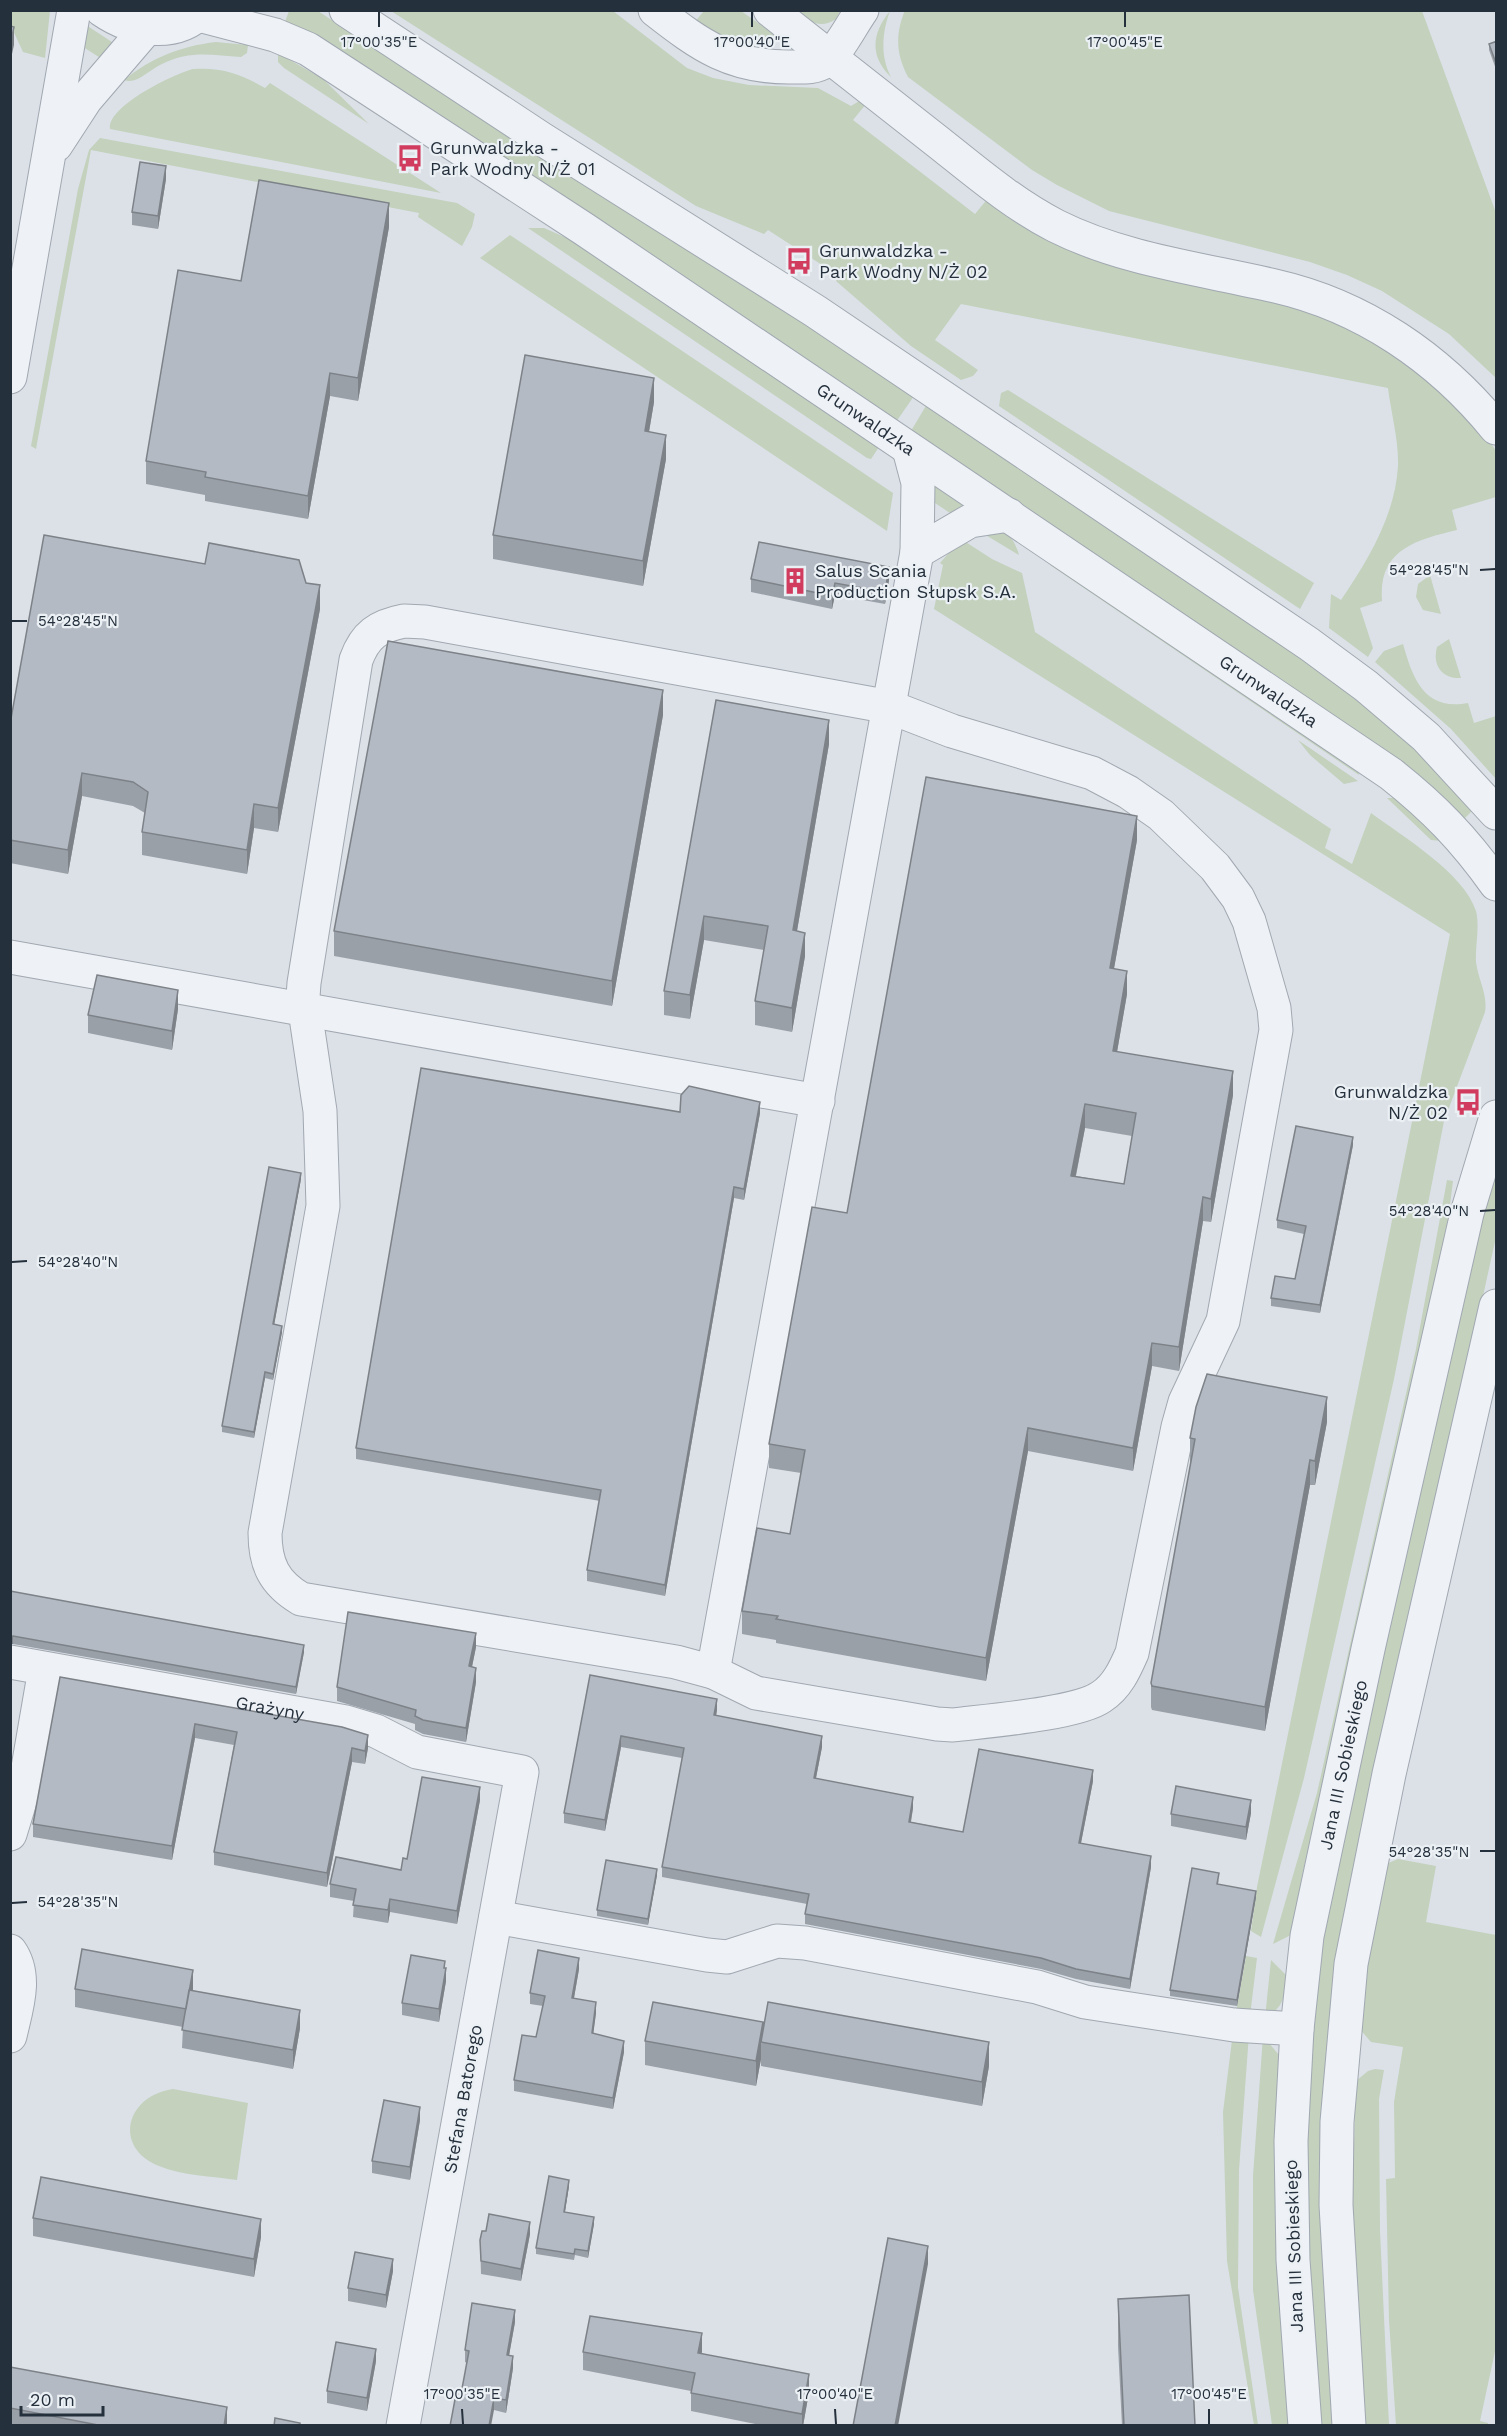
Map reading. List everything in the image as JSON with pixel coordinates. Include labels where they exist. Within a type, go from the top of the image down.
[{"type":"street","points":[[10,377],[52,151],[66,45],[74,10]]},
{"type":"street","points":[[102,10],[120,22],[147,29],[174,26],[201,13]]},
{"type":"street","points":[[346,10],[542,139],[815,311],[1309,645],[1366,686],[1426,737],[1497,813]]},
{"type":"street","points":[[655,10],[699,44],[735,60],[778,68],[817,65],[830,56],[862,10]]},
{"type":"street","points":[[770,10],[989,182],[1040,217],[1104,246],[1159,261],[1278,287],[1356,314],[1415,351],[1457,385],[1497,428]]},
{"type":"street","name":"Grunwaldzka","points":[[201,13],[275,35],[308,49],[584,229],[1391,774],[1447,820],[1470,846],[1497,884]]},
{"type":"street","points":[[52,151],[86,99],[147,29]]},
{"type":"street","points":[[713,1672],[917,552],[918,483],[909,448]]},
{"type":"street","points":[[917,552],[970,521],[1009,515]]},
{"type":"street","points":[[404,621],[425,622],[890,707],[952,731],[1068,764],[1128,792],[1161,815],[1189,839],[1215,867],[1238,898],[1249,921],[1276,1021],[1223,1321],[1185,1402],[1132,1653],[1116,1684],[1101,1698],[1062,1710],[953,1725],[756,1693],[713,1672],[632,1654],[301,1599],[287,1590],[275,1577],[266,1557],[265,1533],[323,1206],[320,1111],[305,1009],[304,983],[356,660],[362,642],[385,625],[404,621]]},
{"type":"street","points":[[10,957],[818,1101]]},
{"type":"street","name":"Jana III Sobieskiego","points":[[1305,2426],[1299,2362],[1292,2224],[1291,2141],[1297,2029],[1313,1902],[1467,1213],[1497,1117]]},
{"type":"street","points":[[1349,2426],[1336,2205],[1337,2122],[1351,1964],[1389,1774],[1497,1306]]},
{"type":"street","name":"Grażyny","points":[[10,1662],[346,1722],[376,1731],[417,1752],[522,1772]]},
{"type":"street","points":[[10,1834],[25,1785],[45,1668]]},
{"type":"street","name":"Stefana Batorego","points":[[403,2426],[522,1772]]},
{"type":"street","points":[[496,1917],[727,1957],[777,1941],[802,1943],[1037,1987],[1085,2002],[1234,2025],[1297,2029]]},
{"type":"street","points":[[10,1951],[17,1963],[20,1976],[10,2036]]},
{"type":"green space","points":[[905,10],[1422,11],[1496,213],[1496,378],[1449,334],[1382,291],[1347,275],[1310,262],[1109,211],[1032,170],[908,77],[898,44]]},
{"type":"green space","points":[[11,11],[50,11],[45,58],[23,52],[11,26]]},
{"type":"green space","points":[[289,11],[318,11],[517,143],[695,252],[914,396],[896,422],[310,35],[285,22]]},
{"type":"green space","points":[[391,11],[613,11],[687,68],[713,78],[749,85],[818,88],[851,106],[861,100],[866,104],[853,120],[975,214],[989,197],[1322,317],[1385,349],[1428,380],[1490,442],[1496,451],[1496,497],[1452,510],[1457,530],[1414,543],[1393,559],[1386,570],[1382,584],[1382,601],[1360,608],[1373,648],[1368,657],[1329,628],[1331,594],[1341,600],[1351,585],[1378,537],[1392,502],[1398,456],[1388,388],[961,304],[935,340],[978,370],[973,376],[961,380],[911,346],[836,281],[839,276],[768,230],[764,234],[696,206]]},
{"type":"green space","points":[[704,11],[741,11],[774,34],[774,45],[769,47],[734,43],[693,24]]},
{"type":"green space","points":[[795,11],[840,11],[836,19],[820,24],[810,21]]},
{"type":"green space","points":[[890,11],[883,44],[885,61],[891,77],[876,53],[879,28]]},
{"type":"green space","points":[[86,25],[115,44],[102,59],[77,43]]},
{"type":"green space","points":[[216,42],[248,45],[247,53],[241,57],[191,55],[162,64],[134,80],[124,80],[145,65],[167,54]]},
{"type":"green space","points":[[278,53],[323,79],[369,124],[284,68],[278,62]]},
{"type":"green space","points":[[193,69],[231,72],[265,88],[270,83],[441,193],[110,129],[112,120],[130,101],[158,84]]},
{"type":"green space","points":[[100,138],[457,203],[475,214],[472,227],[462,246],[418,217],[419,213],[91,150],[36,449],[31,446],[78,189],[89,150]]},
{"type":"green space","points":[[528,228],[544,228],[569,239],[879,447],[871,459],[867,458]]},
{"type":"green space","points":[[510,235],[893,493],[887,531],[480,258]]},
{"type":"green space","points":[[1008,390],[1314,583],[1300,609],[999,406],[1001,393]]},
{"type":"green space","points":[[927,404],[1325,673],[1403,737],[1473,810],[1465,818],[1408,767],[911,431]]},
{"type":"green space","points":[[937,485],[966,505],[956,517],[926,497],[927,486]]},
{"type":"green space","points":[[979,531],[1005,534],[1013,541],[1019,555]]},
{"type":"green space","points":[[961,539],[992,559],[1022,573],[1035,632],[1331,829],[1325,848],[1352,864],[1371,813],[1446,869],[1469,897],[1476,911],[1478,923],[1476,962],[1484,993],[1485,1012],[1444,1121],[1394,1379],[1304,1778],[1261,1937],[1251,1931],[1257,1887],[1450,934],[934,609],[943,565],[940,563]]},
{"type":"green space","points":[[1052,563],[1358,771],[1359,775],[1050,565]]},
{"type":"green space","points":[[1430,575],[1441,614],[1423,610],[1416,597],[1418,584]]},
{"type":"green space","points":[[1449,639],[1461,678],[1449,676],[1437,665],[1437,647]]},
{"type":"green space","points":[[1403,644],[1416,680],[1431,697],[1453,704],[1468,703],[1474,723],[1496,716],[1496,779],[1451,729],[1375,662],[1384,651]]},
{"type":"green space","points":[[1298,740],[1358,781],[1344,784],[1310,755]]},
{"type":"green space","points":[[1387,798],[1397,798],[1441,841],[1431,840]]},
{"type":"green space","points":[[1496,1163],[1496,1237],[1470,1355],[1320,2187],[1322,2261],[1333,2425],[1320,2426],[1305,2171],[1316,1982],[1331,1889],[1477,1231]]},
{"type":"green space","points":[[1447,1180],[1453,1181],[1447,1228],[1302,1876],[1293,1934],[1273,1944],[1317,1793],[1416,1349]]},
{"type":"green space","points":[[1398,1859],[1436,1866],[1426,1922],[1496,1935],[1496,2347],[1480,2421],[1488,2425],[1396,2425],[1389,2320],[1386,2179],[1395,2178],[1394,2102],[1403,2047],[1371,2042],[1359,2028],[1365,1978],[1386,1864]]},
{"type":"green space","points":[[1246,1956],[1257,1958],[1250,2016],[1235,2017]]},
{"type":"green space","points":[[1271,1960],[1287,1976],[1280,2005],[1265,2018]]},
{"type":"green space","points":[[1233,2032],[1249,2034],[1239,2170],[1238,2287],[1258,2425],[1254,2425],[1227,2261],[1223,2112]]},
{"type":"green space","points":[[1263,2036],[1279,2055],[1275,2153],[1290,2425],[1272,2425],[1253,2290],[1253,2176]]},
{"type":"green space","points":[[1384,2070],[1379,2099],[1380,2231],[1389,2425],[1365,2425],[1351,2240],[1356,2081],[1368,2071]]},
{"type":"green space","points":[[173,2089],[248,2103],[237,2180],[187,2174],[168,2169],[144,2158],[135,2147],[131,2136],[131,2123],[135,2112],[144,2101]]},
{"type":"building","points":[[10,26],[14,27],[10,45]]},
{"type":"building","points":[[1497,41],[1497,66],[1489,44]]},
{"type":"building","points":[[140,162],[166,166],[158,216],[132,212]]},
{"type":"building","points":[[259,180],[389,203],[358,378],[330,373],[308,496],[205,477],[206,472],[146,461],[178,270],[241,281]]},
{"type":"building","points":[[525,355],[654,378],[645,431],[666,435],[643,561],[493,535]]},
{"type":"building","points":[[44,535],[205,564],[209,543],[299,560],[306,583],[320,585],[278,808],[254,804],[247,850],[142,832],[148,792],[133,782],[82,773],[68,850],[10,840],[10,724]]},
{"type":"building","points":[[759,542],[889,567],[885,592],[835,583],[832,596],[751,579]]},
{"type":"building","points":[[388,641],[663,690],[612,981],[334,931]]},
{"type":"building","points":[[716,700],[829,720],[793,930],[805,933],[792,1008],[755,1001],[768,926],[704,916],[690,995],[664,991]]},
{"type":"building","points":[[926,777],[1137,816],[1110,968],[1127,971],[1113,1051],[1233,1071],[1211,1199],[1203,1197],[1179,1347],[1152,1343],[1133,1448],[1028,1428],[986,1658],[776,1619],[778,1616],[742,1611],[757,1528],[790,1534],[805,1450],[769,1444],[812,1207],[847,1213]],"holes":[[[1085,1104],[1136,1113],[1124,1184],[1071,1176]]]},
{"type":"building","points":[[97,975],[178,990],[172,1031],[88,1015]]},
{"type":"building","points":[[421,1068],[680,1112],[681,1095],[689,1086],[760,1102],[744,1189],[734,1187],[665,1585],[587,1570],[601,1490],[356,1448]]},
{"type":"building","points":[[1296,1126],[1353,1137],[1320,1305],[1271,1298],[1275,1276],[1295,1279],[1306,1226],[1277,1220]]},
{"type":"building","points":[[269,1167],[301,1173],[273,1324],[282,1326],[273,1374],[265,1372],[254,1432],[222,1426]]},
{"type":"building","points":[[1207,1374],[1327,1397],[1315,1461],[1310,1460],[1265,1707],[1152,1686],[1151,1683],[1195,1439],[1190,1438],[1196,1407]]},
{"type":"building","points":[[10,1591],[304,1645],[296,1687],[10,1637]]},
{"type":"building","points":[[348,1612],[476,1633],[469,1666],[476,1668],[466,1728],[423,1720],[415,1716],[416,1710],[337,1687]]},
{"type":"building","points":[[590,1675],[717,1699],[714,1715],[822,1736],[814,1778],[913,1797],[909,1822],[963,1832],[979,1749],[1093,1770],[1079,1843],[1151,1856],[1130,1979],[1076,1969],[1041,1958],[805,1914],[809,1894],[662,1867],[684,1748],[621,1736],[605,1820],[564,1813]]},
{"type":"building","points":[[60,1677],[342,1727],[368,1735],[365,1751],[352,1748],[327,1873],[214,1852],[237,1732],[195,1724],[172,1846],[33,1824]]},
{"type":"building","points":[[422,1777],[480,1787],[457,1911],[390,1899],[388,1910],[353,1905],[356,1889],[330,1884],[336,1857],[401,1870],[403,1858],[407,1859]]},
{"type":"building","points":[[1176,1786],[1251,1800],[1246,1827],[1171,1814]]},
{"type":"building","points":[[606,1860],[657,1869],[648,1919],[597,1910]]},
{"type":"building","points":[[1192,1868],[1219,1873],[1217,1884],[1256,1891],[1237,2000],[1170,1990]]},
{"type":"building","points":[[82,1949],[193,1970],[186,2009],[75,1989]]},
{"type":"building","points":[[538,1950],[579,1958],[572,1998],[596,2002],[592,2033],[624,2041],[613,2098],[514,2080],[522,2035],[536,2037],[545,1996],[530,1993]]},
{"type":"building","points":[[411,1955],[445,1961],[444,1968],[446,1968],[439,2009],[402,2003]]},
{"type":"building","points":[[189,1990],[300,2010],[293,2050],[182,2030]]},
{"type":"building","points":[[653,2002],[763,2022],[756,2061],[645,2041]]},
{"type":"building","points":[[768,2002],[989,2042],[982,2082],[761,2042]]},
{"type":"building","points":[[384,2100],[420,2107],[410,2167],[372,2161]]},
{"type":"building","points":[[549,2176],[569,2180],[564,2212],[594,2217],[588,2251],[575,2249],[574,2254],[536,2248]]},
{"type":"building","points":[[41,2177],[261,2219],[254,2259],[33,2218]]},
{"type":"building","points":[[489,2214],[530,2222],[521,2269],[481,2261],[480,2240],[482,2231],[486,2231]]},
{"type":"building","points":[[888,2238],[928,2246],[895,2426],[853,2426]]},
{"type":"building","points":[[355,2252],[393,2259],[386,2295],[348,2288]]},
{"type":"building","points":[[1189,2295],[1195,2426],[1124,2426],[1118,2299]]},
{"type":"building","points":[[472,2303],[515,2310],[507,2355],[513,2356],[506,2400],[494,2398],[489,2426],[450,2426],[456,2394],[461,2394],[469,2351],[465,2350]]},
{"type":"building","points":[[590,2316],[702,2333],[698,2353],[809,2374],[802,2414],[691,2393],[695,2373],[583,2352]]},
{"type":"building","points":[[336,2342],[376,2349],[367,2398],[327,2391]]},
{"type":"building","points":[[10,2367],[227,2407],[224,2426],[103,2426],[10,2408]]},
{"type":"building","points":[[275,2418],[300,2423],[300,2426],[274,2426]]},
{"type":"place","name":"Grunwaldzka - Park Wodny N/Ż 01","points":[[410,158]]},
{"type":"place","name":"Grunwaldzka - Park Wodny N/Ż 02","points":[[799,261]]},
{"type":"place","name":"Salus Scania Production Słupsk S.A.","points":[[795,581]]},
{"type":"place","name":"Grunwaldzka N/Ż 02","points":[[1468,1102]]}]
